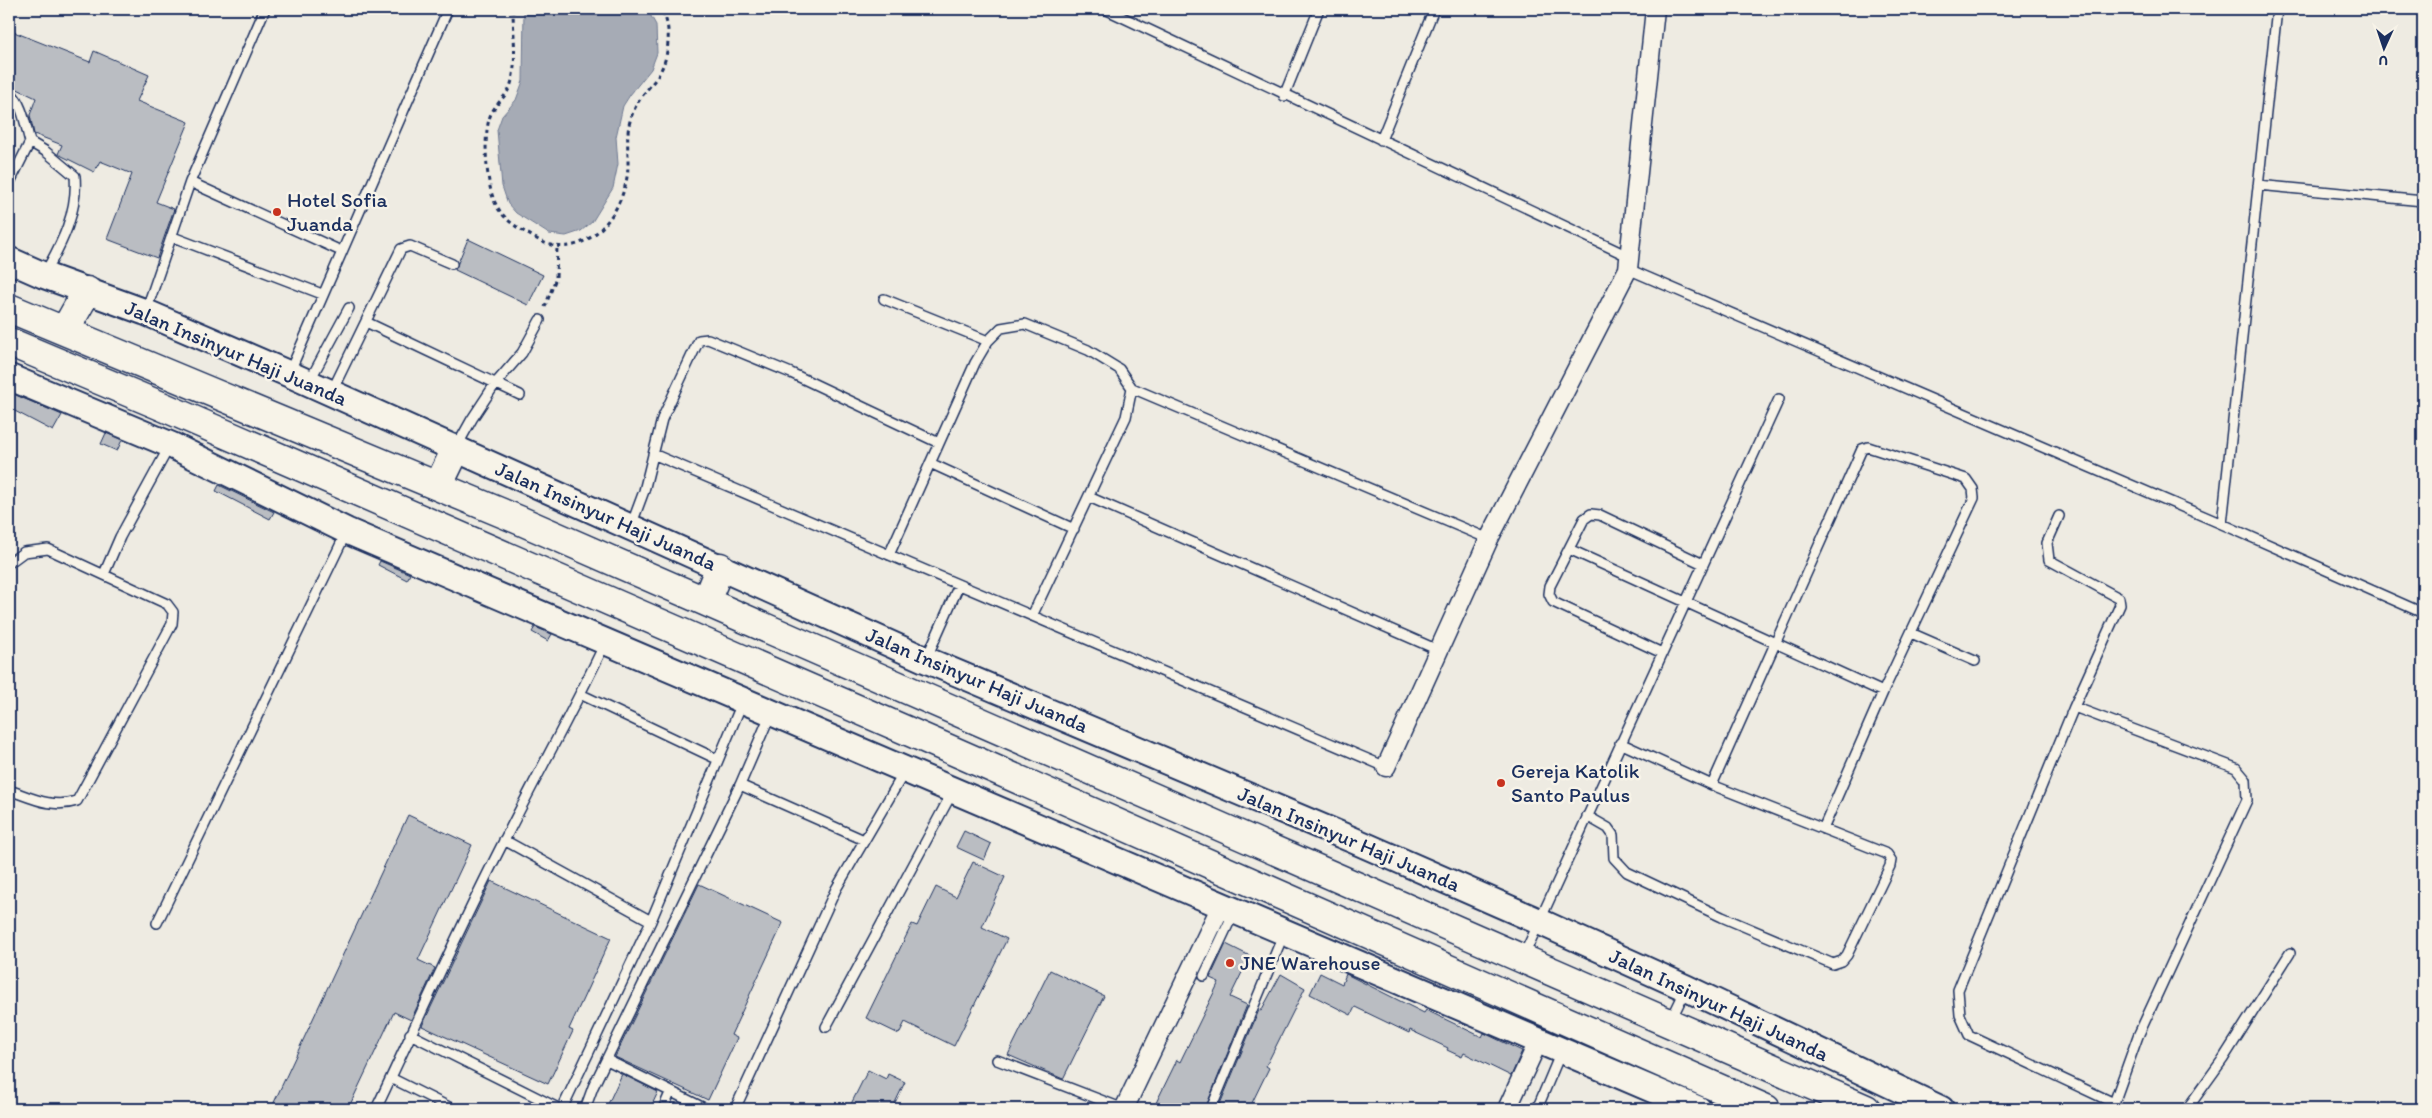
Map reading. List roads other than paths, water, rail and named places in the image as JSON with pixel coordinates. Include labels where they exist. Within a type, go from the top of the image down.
[{"type":"highway","points":[[65,330],[87,291]]},
{"type":"highway","name":"Jalan Insinyur Haji Juanda","points":[[9,308],[438,486],[1866,1109]]},
{"type":"highway","points":[[9,342],[168,409],[940,745],[1766,1109]]},
{"type":"highway","points":[[438,486],[459,443]]},
{"type":"highway","points":[[706,602],[720,567]]},
{"type":"street","points":[[1386,767],[1489,539],[1629,263],[1655,9]]},
{"type":"street","name":"Jalan Insinyur Haji Juanda","points":[[9,260],[87,291],[147,308],[300,370],[334,388],[634,519],[720,567],[930,650],[1686,988],[1941,1109]]},
{"type":"street","points":[[9,377],[171,445],[347,531],[1698,1109]]},
{"type":"street","points":[[1124,1109],[1228,909]]},
{"type":"street","points":[[1508,1109],[1538,1042]]},
{"type":"lane","points":[[147,308],[173,238],[190,182],[265,9]]},
{"type":"lane","points":[[300,370],[322,294],[448,9]]},
{"type":"lane","points":[[1105,9],[1284,96],[1476,183],[1629,263],[2423,613]]},
{"type":"lane","points":[[1284,96],[1319,9]]},
{"type":"lane","points":[[1381,140],[1434,9]]},
{"type":"lane","points":[[2222,524],[2277,9]]},
{"type":"lane","points":[[9,91],[18,102],[30,142],[9,184]]},
{"type":"lane","points":[[30,142],[45,151],[75,176],[76,187],[70,220],[57,253],[43,275]]},
{"type":"lane","points":[[190,182],[341,251]]},
{"type":"lane","points":[[2258,186],[2423,201]]},
{"type":"lane","points":[[173,238],[322,294]]},
{"type":"lane","points":[[334,388],[401,249],[410,246],[452,264]]},
{"type":"lane","points":[[884,299],[988,341]]},
{"type":"lane","points":[[300,370],[322,358],[348,308]]},
{"type":"lane","points":[[459,443],[469,423],[495,384],[522,353],[540,320]]},
{"type":"lane","points":[[366,322],[520,395]]},
{"type":"lane","points":[[889,555],[975,363],[988,341],[1001,328],[1025,324],[1088,350],[1119,368],[1132,388],[1489,539]]},
{"type":"lane","points":[[634,519],[644,491],[662,419],[699,340],[708,339],[791,373],[939,443]]},
{"type":"lane","points":[[1032,616],[1126,417],[1132,388]]},
{"type":"lane","points":[[1523,958],[1538,921],[1779,399]]},
{"type":"lane","points":[[104,574],[120,537],[171,445]]},
{"type":"lane","points":[[1712,785],[1862,449],[1868,447],[1966,479],[1973,489],[1974,498],[1883,692],[1823,829]]},
{"type":"lane","points":[[653,454],[1386,767]]},
{"type":"lane","points":[[930,463],[1074,529]]},
{"type":"lane","points":[[1089,497],[1438,650]]},
{"type":"lane","points":[[1662,653],[1554,602],[1549,594],[1550,586],[1584,519],[1591,514],[1600,515],[1703,564]]},
{"type":"lane","points":[[2059,516],[2047,543],[2046,554],[2049,560],[2119,598],[2120,605],[2074,708],[1958,990],[1960,1014],[1969,1035],[2117,1106],[2138,1036],[2247,800],[2246,780],[2236,768],[2074,708]]},
{"type":"lane","points":[[157,923],[347,531]]},
{"type":"lane","points":[[9,563],[24,552],[48,549],[167,604],[173,612],[172,624],[77,801],[64,805],[44,803],[9,790]]},
{"type":"lane","points":[[1569,549],[1883,692]]},
{"type":"lane","points":[[930,650],[959,585]]},
{"type":"lane","points":[[1911,633],[1975,661]]},
{"type":"lane","points":[[376,1109],[410,1034],[504,840],[580,694],[605,641]]},
{"type":"lane","points":[[580,694],[717,759]]},
{"type":"lane","points":[[410,1034],[561,1109],[651,921],[717,759],[743,701]]},
{"type":"lane","points":[[585,1109],[587,1100],[740,785],[771,713]]},
{"type":"lane","points":[[1587,816],[1608,828],[1613,835],[1614,858],[1627,872],[1722,917],[1833,964],[1842,962],[1847,955],[1890,866],[1891,860],[1887,854],[1712,785],[1620,743]]},
{"type":"lane","points":[[735,1109],[836,889],[905,770]]},
{"type":"lane","points":[[740,785],[864,840]]},
{"type":"lane","points":[[826,1027],[953,791]]},
{"type":"lane","points":[[504,840],[651,921]]},
{"type":"lane","points":[[1204,976],[1228,909]]},
{"type":"lane","points":[[1210,1109],[1284,933]]},
{"type":"lane","points":[[2187,1109],[2223,1059],[2290,953]]},
{"type":"lane","points":[[1670,1023],[1686,988]]},
{"type":"lane","points":[[1537,1109],[1561,1052]]},
{"type":"lane","points":[[607,1060],[670,1093],[706,1109]]},
{"type":"lane","points":[[997,1060],[1124,1109]]},
{"type":"lane","points":[[391,1078],[454,1109]]},
{"type":"lane","points":[[663,1109],[670,1093]]},
{"type":"place","name":"Hotel Sofia Juanda","points":[[277,212]]},
{"type":"place","name":"Gereja Katolik Santo Paulus","points":[[1501,783]]},
{"type":"place","name":"JNE Warehouse","points":[[1230,963]]}]
